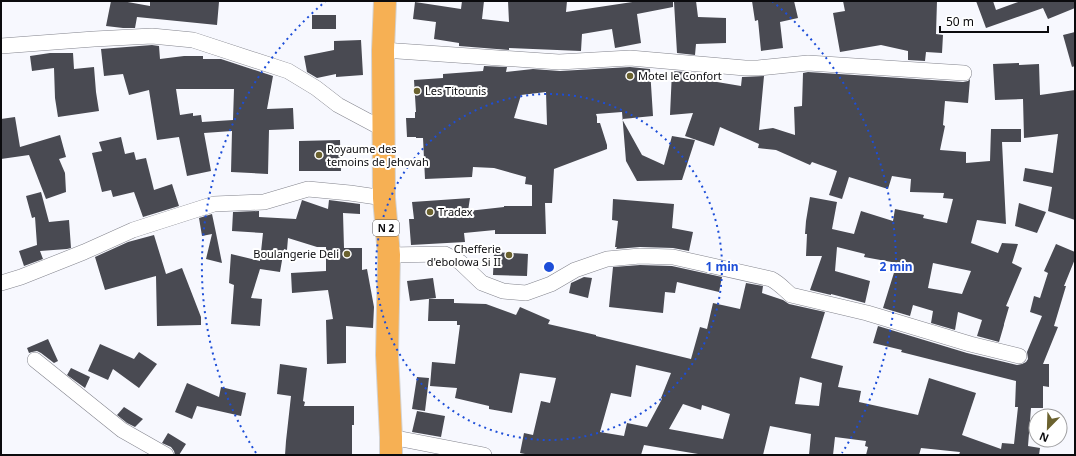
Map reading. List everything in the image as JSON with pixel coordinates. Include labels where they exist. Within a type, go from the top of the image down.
[{"type":"highway","name":"N 2","points":[[385,1],[383,129],[384,198],[389,255],[387,355],[391,446]]},
{"type":"street","points":[[1,46],[152,36],[193,40],[288,71],[316,88],[338,105],[383,129]]},
{"type":"street","points":[[384,50],[559,62],[630,58],[745,68],[808,63],[964,73]]},
{"type":"street","points":[[1,283],[21,277],[84,252],[133,230],[214,204],[264,202],[308,189],[384,198]]},
{"type":"street","points":[[389,255],[445,254],[460,262],[482,283],[503,291],[526,293],[551,284],[576,270],[607,259],[640,256],[674,258],[771,279],[778,282],[784,290],[791,295],[867,314],[970,344],[1020,356]]},
{"type":"street","points":[[35,360],[122,430],[166,455]]},
{"type":"street","points":[[391,446],[484,455]]},
{"type":"building","points":[[111,1],[122,1],[150,6],[150,1],[219,2],[217,25],[137,17],[135,28],[106,26]]},
{"type":"building","points":[[462,1],[484,1],[482,19],[509,22],[508,1],[567,1],[566,12],[639,1],[673,1],[673,7],[637,14],[641,43],[615,48],[612,29],[582,34],[581,51],[509,48],[509,50],[459,46],[459,43],[434,39],[436,22],[413,19],[415,2],[461,9]]},
{"type":"building","points":[[696,1],[698,17],[726,18],[726,43],[696,44],[695,55],[677,53],[674,2]]},
{"type":"building","points":[[752,1],[794,1],[798,18],[780,22],[783,48],[761,51],[758,20],[755,21]]},
{"type":"building","points":[[843,1],[937,1],[936,34],[943,35],[942,53],[926,52],[925,61],[908,60],[908,51],[881,45],[840,52],[833,13],[845,11]]},
{"type":"building","points":[[976,1],[993,1],[996,10],[1021,1],[1075,1],[1075,8],[1048,19],[1043,8],[986,28]]},
{"type":"building","points":[[312,15],[336,15],[336,29],[312,29]]},
{"type":"building","points":[[1075,32],[1075,66],[1072,67],[1063,35]]},
{"type":"building","points":[[361,40],[363,75],[336,77],[336,74],[317,78],[307,72],[304,56],[334,50],[334,41]]},
{"type":"building","points":[[152,45],[159,46],[160,59],[184,56],[203,56],[203,59],[221,59],[273,76],[267,109],[293,108],[294,129],[269,130],[268,174],[231,172],[232,131],[204,133],[211,171],[187,176],[179,137],[157,140],[149,90],[129,95],[123,74],[104,76],[101,49]],"holes":[[[176,89],[234,89],[233,120],[202,122],[201,115],[193,116],[193,113],[180,115]]]},
{"type":"building","points":[[50,53],[73,53],[74,69],[94,67],[99,111],[58,117],[55,98],[54,68],[32,71],[30,56]]},
{"type":"building","points":[[1019,63],[1019,65],[1039,64],[1040,95],[1075,90],[1075,220],[1048,211],[1052,187],[1023,181],[1025,168],[1053,173],[1058,134],[1024,138],[1023,99],[995,100],[993,64]]},
{"type":"building","points":[[484,66],[507,67],[506,72],[533,69],[560,71],[630,67],[650,69],[653,116],[623,119],[622,112],[596,114],[597,123],[600,123],[607,149],[554,169],[552,203],[545,203],[546,234],[495,234],[495,230],[464,233],[465,242],[411,245],[409,219],[414,219],[412,202],[470,198],[468,211],[504,206],[532,206],[532,185],[525,184],[526,177],[494,168],[473,167],[472,177],[425,179],[423,138],[407,137],[406,118],[415,118],[416,112],[414,80],[443,78],[443,74],[483,71]],"holes":[[[546,92],[547,125],[514,118],[521,95]]]},
{"type":"building","points":[[672,71],[712,74],[711,81],[741,86],[742,77],[764,76],[759,130],[773,128],[795,135],[794,107],[802,106],[803,73],[808,72],[963,82],[970,79],[968,103],[945,101],[943,125],[945,126],[940,150],[966,152],[966,163],[990,161],[991,129],[1021,129],[1021,142],[1002,142],[1006,224],[977,220],[971,243],[998,253],[1002,243],[1018,244],[1012,263],[1022,268],[1006,306],[1009,307],[999,342],[977,336],[982,320],[958,312],[955,330],[931,323],[933,311],[913,305],[910,316],[883,308],[897,263],[864,257],[865,254],[837,247],[835,271],[870,281],[865,303],[810,290],[822,256],[806,256],[807,234],[805,234],[810,197],[837,202],[832,229],[854,234],[861,211],[893,221],[895,209],[924,215],[923,218],[947,223],[953,199],[943,198],[944,193],[910,192],[911,179],[892,176],[888,189],[849,177],[842,199],[829,195],[837,171],[812,162],[810,165],[776,150],[758,148],[759,144],[720,127],[714,146],[685,136],[693,113],[670,115]],"holes":[[[933,263],[971,271],[962,294],[928,288]]]},
{"type":"building","points":[[15,117],[20,147],[60,135],[66,157],[59,159],[65,173],[66,192],[46,199],[29,155],[1,159],[1,119]]},
{"type":"building","points":[[623,120],[642,155],[664,165],[672,136],[695,140],[682,180],[637,181],[626,161]]},
{"type":"building","points":[[121,137],[125,154],[134,152],[136,160],[146,158],[154,190],[172,184],[179,206],[143,217],[134,192],[113,197],[111,190],[102,192],[92,153],[102,151],[99,142]]},
{"type":"building","points":[[340,140],[341,171],[299,171],[299,141]]},
{"type":"building","points":[[41,192],[49,222],[69,220],[71,248],[40,251],[43,259],[24,266],[19,251],[37,245],[35,217],[32,218],[26,196]]},
{"type":"building","points":[[613,199],[674,204],[672,228],[693,232],[689,251],[673,248],[640,247],[616,249],[618,221],[612,220]]},
{"type":"building","points":[[302,200],[328,209],[329,200],[360,204],[360,214],[343,213],[344,248],[362,248],[362,270],[367,269],[374,307],[373,328],[346,326],[346,363],[327,364],[326,320],[333,319],[328,290],[292,293],[291,273],[326,271],[326,247],[317,247],[288,238],[287,250],[284,249],[280,272],[260,269],[251,298],[262,299],[260,326],[231,324],[234,285],[229,283],[231,254],[260,261],[263,233],[232,231],[233,212],[259,211],[259,217],[296,219]]},
{"type":"building","points":[[1019,203],[1046,212],[1037,233],[1015,226]]},
{"type":"building","points":[[212,214],[222,263],[206,259],[212,234],[202,236],[199,218]]},
{"type":"building","points":[[154,235],[166,274],[182,268],[201,317],[201,325],[157,326],[156,276],[105,290],[95,257],[128,242]]},
{"type":"building","points":[[1056,244],[1075,252],[1075,259],[1064,286],[1066,286],[1054,326],[1058,327],[1043,364],[1049,364],[1049,387],[1043,386],[1043,408],[1028,408],[1028,448],[1040,448],[1039,455],[959,455],[960,452],[921,448],[919,455],[866,455],[868,447],[865,446],[866,441],[835,437],[833,455],[809,455],[811,434],[770,426],[763,455],[704,455],[644,445],[641,455],[530,455],[520,453],[524,433],[533,435],[541,401],[550,403],[556,378],[520,373],[512,413],[489,409],[489,406],[455,398],[457,388],[430,386],[432,362],[455,364],[460,325],[457,325],[457,321],[428,321],[429,299],[454,299],[454,303],[486,304],[516,315],[520,307],[550,320],[548,324],[691,359],[700,327],[707,329],[713,303],[740,309],[746,283],[763,286],[762,293],[783,300],[789,304],[825,312],[811,358],[843,366],[838,387],[861,391],[859,402],[918,415],[929,378],[976,393],[962,435],[1001,449],[1002,443],[1014,444],[1018,407],[1015,407],[1016,381],[901,352],[902,350],[873,343],[878,326],[967,353],[1017,365],[1022,364],[1028,359],[1027,352],[1042,316],[1030,312],[1034,296],[1040,298],[1048,273],[1044,271]],"holes":[[[636,365],[671,373],[661,398],[662,399],[647,427],[627,423],[624,436],[600,432],[611,393],[631,397]],[[800,377],[822,383],[819,406],[795,404]],[[683,404],[701,410],[702,405],[730,414],[723,439],[669,429]]]},
{"type":"building","points":[[494,252],[528,254],[527,276],[493,275]]},
{"type":"building","points":[[640,265],[672,266],[722,277],[719,292],[677,282],[675,293],[665,292],[663,313],[609,307],[613,267]]},
{"type":"building","points":[[584,277],[592,278],[588,298],[569,293],[571,283]]},
{"type":"building","points":[[433,278],[436,298],[410,301],[407,281]]},
{"type":"building","points":[[48,339],[58,361],[54,363],[37,351],[29,353],[27,348]]},
{"type":"building","points":[[100,344],[134,359],[139,352],[157,364],[139,388],[113,369],[108,380],[88,371]]},
{"type":"building","points":[[280,364],[307,368],[303,401],[305,402],[304,406],[354,406],[354,425],[352,425],[352,455],[285,455],[291,396],[277,394]]},
{"type":"building","points":[[71,368],[90,377],[85,388],[67,375]]},
{"type":"building","points":[[417,377],[429,378],[425,411],[412,409]]},
{"type":"building","points":[[187,383],[219,397],[221,387],[246,393],[241,416],[197,406],[192,419],[175,412]]},
{"type":"building","points":[[124,407],[143,419],[135,427],[117,415]]},
{"type":"building","points":[[417,411],[445,416],[441,437],[412,432]]},
{"type":"building","points":[[168,433],[186,444],[179,455],[175,455],[171,447],[162,443]]},
{"type":"place","name":"Motel le Confort","points":[[630,76]]},
{"type":"place","name":"Les Titounis","points":[[417,91]]},
{"type":"place","name":"Royaume des temoins de Jehovah","points":[[319,155]]},
{"type":"place","name":"Tradex","points":[[430,212]]},
{"type":"place","name":"Boulangerie Deli","points":[[347,254]]},
{"type":"place","name":"Chefferie d'ebolowa Si II","points":[[509,255]]}]
